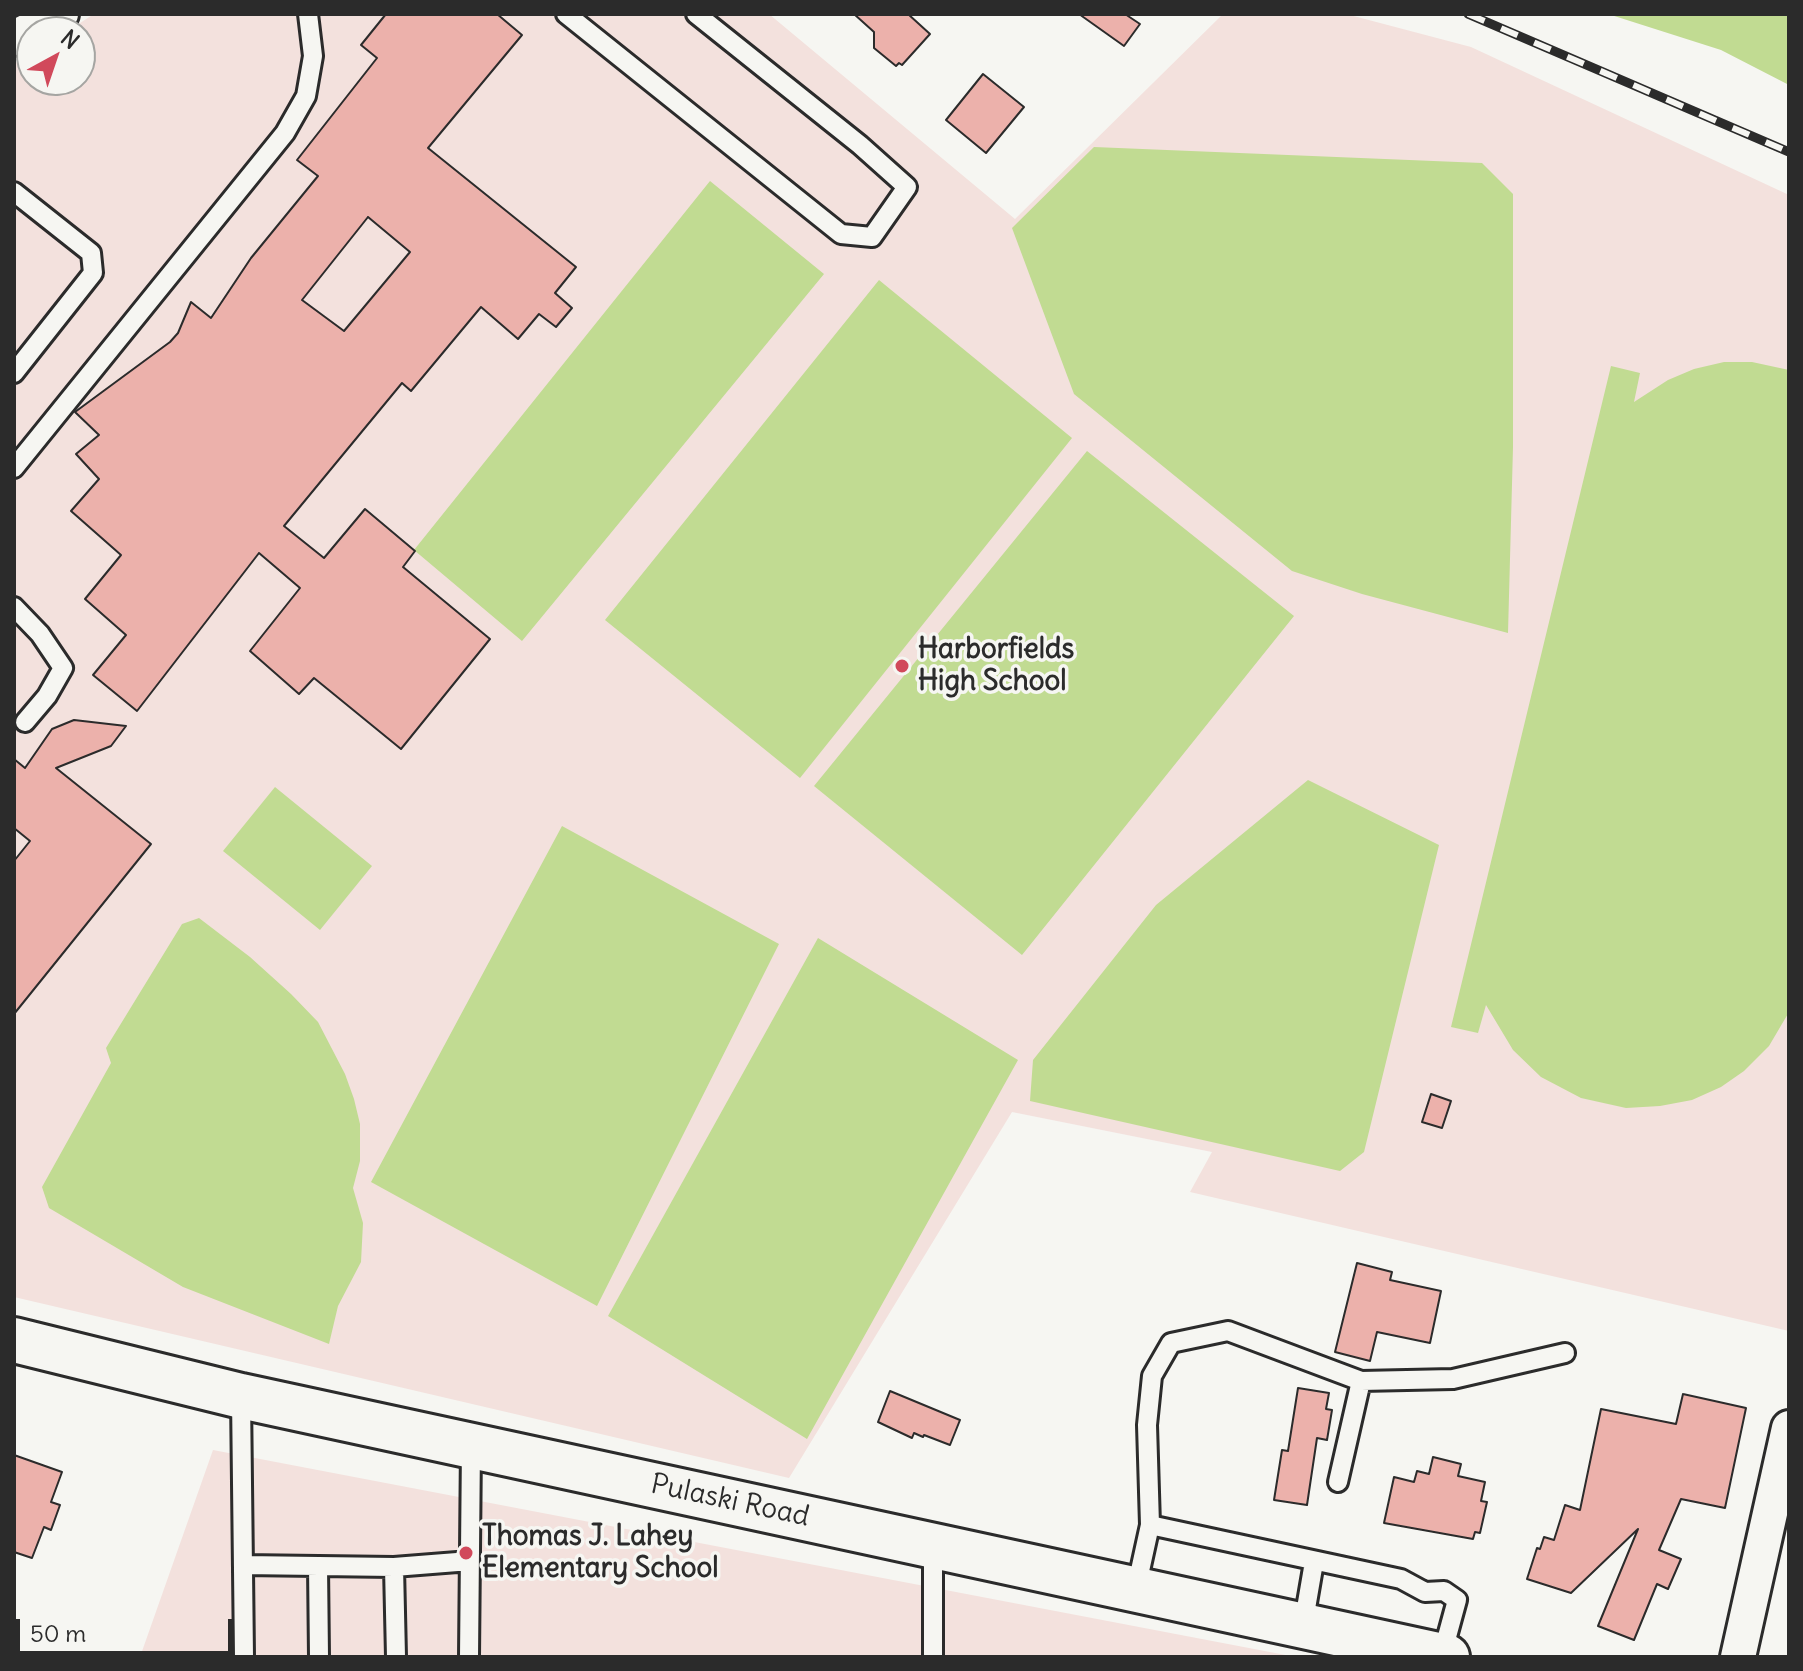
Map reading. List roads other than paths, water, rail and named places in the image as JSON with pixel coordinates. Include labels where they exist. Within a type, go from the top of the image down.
[{"type":"main road","name":"Pulaski Road","points":[[14,1340],[241,1396],[1303,1626],[1348,1646],[1444,1656]]},
{"type":"street","points":[[14,38],[61,14]]},
{"type":"street","points":[[1738,1657],[1789,1428]]},
{"type":"lane","points":[[14,468],[285,133],[306,96],[313,56],[308,14]]},
{"type":"lane","points":[[566,14],[841,234],[872,237],[907,187],[860,145],[696,14]]},
{"type":"lane","points":[[14,192],[91,253],[93,273],[14,373]]},
{"type":"lane","points":[[14,607],[40,634],[63,668],[47,696],[25,722]]},
{"type":"lane","points":[[1136,1589],[1150,1525],[1147,1425],[1152,1376],[1171,1343],[1228,1331],[1361,1381],[1453,1379],[1565,1353]]},
{"type":"lane","points":[[1338,1482],[1361,1381]]},
{"type":"lane","points":[[241,1396],[244,1657]]},
{"type":"lane","points":[[469,1657],[471,1445]]},
{"type":"lane","points":[[1150,1525],[1401,1579],[1425,1592],[1444,1591],[1457,1600],[1444,1656]]},
{"type":"lane","points":[[933,1545],[933,1657]]},
{"type":"lane","points":[[243,1565],[394,1567],[470,1561]]},
{"type":"lane","points":[[1303,1626],[1314,1562]]},
{"type":"lane","points":[[318,1566],[319,1657]]},
{"type":"lane","points":[[394,1567],[396,1657]]},
{"type":"railway","points":[[1468,14],[1789,152]]},
{"type":"place","name":"Harborfields High School","points":[[902,666]]},
{"type":"place","name":"Thomas J. Lahey Elementary School","points":[[466,1553]]}]
